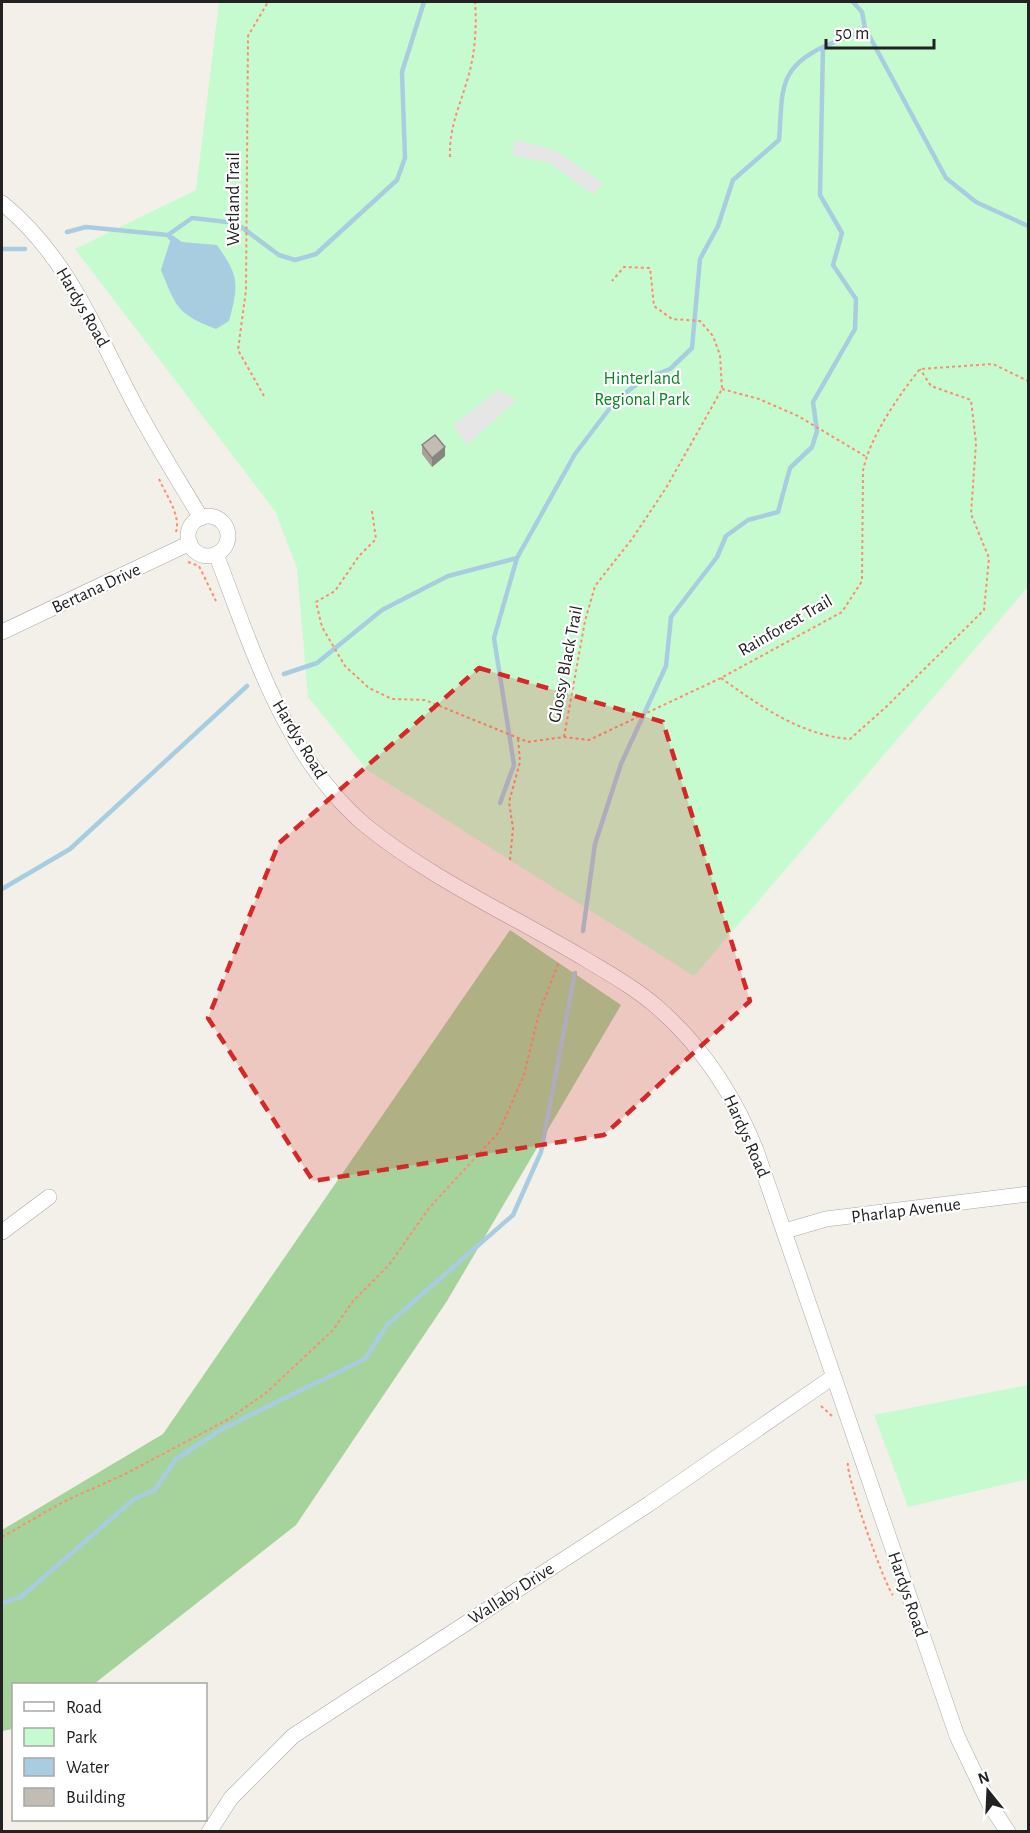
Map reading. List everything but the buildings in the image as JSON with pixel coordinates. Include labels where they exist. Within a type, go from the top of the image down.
[{"type":"street","name":"Hardys Road","points":[[2,203],[36,233],[74,288],[136,407],[201,518]]},
{"type":"street","points":[[215,517],[226,527],[227,542],[216,554],[198,553],[190,543],[190,529],[201,518],[215,517]]},
{"type":"street","name":"Bertana Drive","points":[[2,632],[190,543]]},
{"type":"street","name":"Hardys Road","points":[[216,554],[260,670],[308,760],[336,795],[364,824],[406,855],[622,981],[656,1006],[689,1038],[721,1079],[741,1112],[785,1231],[957,1736],[990,1805],[1008,1832]]},
{"type":"street","name":"Pharlap Avenue","points":[[785,1231],[826,1220],[1029,1194]]},
{"type":"street","points":[[2,1232],[49,1197]]},
{"type":"street","name":"Wallaby Drive","points":[[208,1832],[231,1798],[293,1736],[649,1504],[833,1377]]},
{"type":"path","name":"Wetland Trail","points":[[264,396],[238,350],[246,290],[248,36],[268,2]]},
{"type":"path","points":[[450,157],[449,135],[468,78],[477,27],[475,2]]},
{"type":"path","points":[[612,281],[624,267],[650,268],[654,306],[672,319],[700,321],[713,336],[720,355],[723,388],[798,416],[865,456]]},
{"type":"path","points":[[721,678],[761,707],[797,726],[850,739],[886,707],[984,610],[989,558],[971,514],[976,443],[971,400],[931,386],[920,369],[993,364],[1029,381]]},
{"type":"path","name":"Rainforest Trail","points":[[564,737],[589,740],[721,678],[842,612],[862,581],[865,456],[904,388],[920,369]]},
{"type":"path","name":"Glossy Black Trail","points":[[372,511],[376,539],[359,556],[335,591],[316,602],[322,627],[345,666],[369,688],[392,699],[425,700],[528,742],[564,737],[585,621],[595,586],[632,539],[666,488],[723,388]]},
{"type":"path","points":[[184,561],[199,566],[219,606]]},
{"type":"path","points":[[510,860],[513,828],[509,802],[520,762],[518,738]]},
{"type":"path","points":[[2,1537],[63,1502],[125,1474],[227,1420],[266,1393],[333,1330],[353,1301],[389,1265],[429,1208],[499,1132],[524,1075],[546,990],[566,948]]},
{"type":"highlighted area","points":[[479,668],[663,722],[750,1001],[604,1135],[313,1181],[208,1018],[279,843]]},
{"type":"green space","name":"Hinterland Regional Park","points":[[219,2],[1028,2],[1028,587],[694,976],[367,770],[308,697],[297,568],[275,511],[75,249],[196,190]]},
{"type":"green space","points":[[510,930],[621,1005],[447,1301],[296,1525],[95,1683],[12,1683],[12,1729],[2,1731],[2,1530],[163,1434]]},
{"type":"green space","points":[[1028,1385],[1028,1479],[908,1507],[874,1415]]},
{"type":"shaded area","points":[[515,140],[555,150],[603,183],[593,195],[550,163],[512,155]]},
{"type":"shaded area","points":[[498,390],[517,400],[467,445],[453,425]]},
{"type":"water","points":[[172,235],[182,242],[217,245],[230,265],[235,281],[232,308],[229,321],[216,329],[185,313],[170,293],[161,270]]},
{"type":"waterway","points":[[168,235],[192,218],[236,223],[279,255],[295,260],[316,254],[397,180],[405,158],[402,72],[424,2]]},
{"type":"waterway","points":[[853,2],[862,12],[865,28],[946,178],[976,202],[1028,226]]},
{"type":"waterway","points":[[500,803],[514,765],[494,638],[517,558],[575,454],[616,400],[644,379],[670,369],[692,348],[700,259],[718,226],[733,180],[779,140],[782,96],[789,74],[808,55],[865,28]]},
{"type":"waterway","points":[[583,931],[595,844],[621,764],[666,666],[671,617],[717,557],[726,536],[748,520],[778,512],[790,468],[812,447],[817,431],[813,402],[855,329],[856,299],[833,265],[842,233],[820,195],[823,47]]},
{"type":"waterway","points":[[67,232],[86,227],[168,235],[175,243]]},
{"type":"waterway","points":[[2,249],[25,249]]},
{"type":"waterway","points":[[284,674],[317,663],[382,610],[448,576],[517,558]]},
{"type":"waterway","points":[[2,889],[70,849],[247,686]]},
{"type":"waterway","points":[[2,1603],[21,1597],[134,1499],[155,1490],[175,1460],[222,1429],[365,1359],[387,1325],[513,1215],[541,1152],[575,973]]}]
